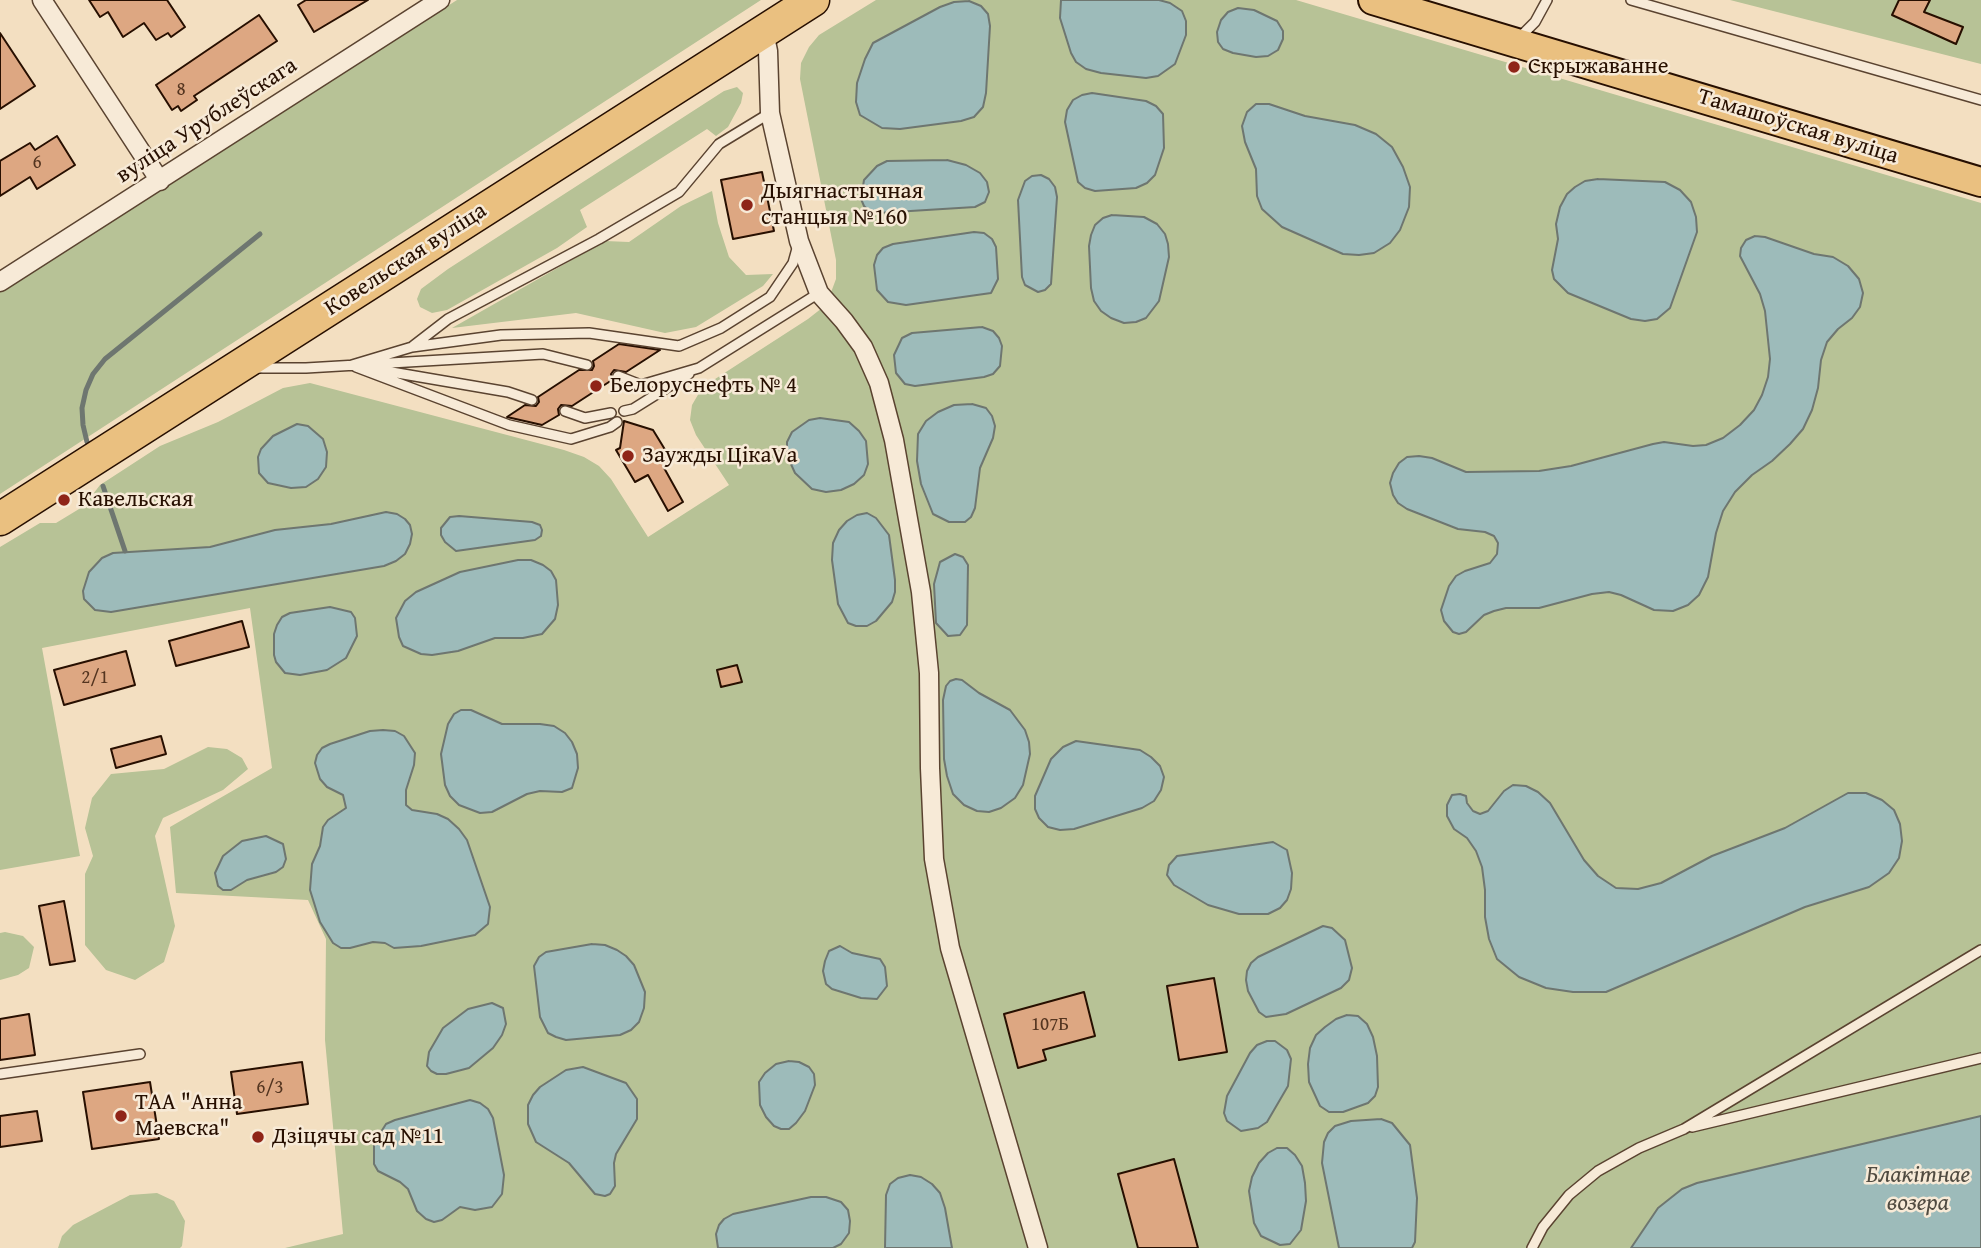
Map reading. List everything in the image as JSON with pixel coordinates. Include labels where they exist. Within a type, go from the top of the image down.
[{"type":"highway","name":"Ковельская вуліца","points":[[0,519],[813,0]]},
{"type":"main road","name":"Тамашоўская вуліца","points":[[1373,0],[1981,182]]},
{"type":"street","points":[[42,0],[160,181]]},
{"type":"street","name":"вуліца Урублеўскага","points":[[0,282],[160,181],[418,6],[440,0]]},
{"type":"street","points":[[764,32],[768,51],[770,113],[799,241],[819,293],[863,346],[879,383],[894,440],[921,592],[929,673],[934,859],[950,948],[1038,1248]]},
{"type":"lane","points":[[1514,43],[1535,22],[1547,0]]},
{"type":"lane","points":[[1631,0],[1981,100]]},
{"type":"lane","points":[[412,347],[448,319],[599,239],[679,192],[719,144],[770,113]]},
{"type":"lane","points":[[352,365],[412,347],[501,335],[589,333],[679,346],[721,328],[770,297],[793,263],[799,241]]},
{"type":"lane","points":[[628,411],[819,293]]},
{"type":"lane","points":[[237,368],[352,365],[542,354],[587,365]]},
{"type":"lane","points":[[352,365],[508,392],[532,400]]},
{"type":"lane","points":[[352,365],[509,425],[571,439],[610,427],[617,422]]},
{"type":"lane","points":[[618,376],[641,385],[699,368]]},
{"type":"lane","points":[[565,411],[585,418],[611,413]]},
{"type":"lane","points":[[1532,1248],[1543,1227],[1569,1195],[1598,1171],[1639,1148],[1684,1129],[1981,950]]},
{"type":"lane","points":[[0,1073],[140,1054]]},
{"type":"lane","points":[[1684,1129],[1981,1058]]},
{"type":"green space","points":[[457,0],[761,0],[0,494],[0,291]]},
{"type":"green space","points":[[876,0],[1296,0],[1981,203],[1981,1248],[285,1248],[343,1234],[325,1040],[326,939],[308,900],[176,893],[170,827],[272,768],[250,608],[42,648],[80,856],[0,870],[0,547],[40,523],[56,523],[84,506],[100,485],[160,446],[218,422],[283,388],[310,383],[584,457],[599,466],[611,479],[648,537],[729,485],[696,435],[690,420],[692,405],[699,393],[712,381],[808,319],[822,308],[830,295],[836,279],[836,260],[800,79],[801,63],[819,35]]},
{"type":"green space","points":[[1730,0],[1981,0],[1981,64]]},
{"type":"green space","points":[[737,87],[743,93],[741,103],[728,127],[716,136],[707,129],[580,210],[587,227],[557,248],[447,310],[432,313],[420,307],[417,299],[421,289],[448,269],[724,91]]},
{"type":"green space","points":[[712,191],[718,223],[729,257],[746,275],[773,274],[763,286],[696,327],[665,333],[576,313],[452,328],[605,241],[629,242],[681,206]]},
{"type":"green space","points":[[208,747],[227,749],[242,758],[248,769],[223,790],[163,818],[155,836],[175,926],[164,962],[135,980],[106,970],[85,945],[85,874],[93,856],[85,828],[92,798],[111,774],[164,769]]},
{"type":"green space","points":[[0,933],[23,936],[34,947],[29,968],[18,975],[0,980]]},
{"type":"green space","points":[[157,1193],[174,1201],[185,1221],[180,1248],[58,1248],[62,1236],[73,1225],[130,1195]]},
{"type":"water","points":[[1061,0],[1159,0],[1170,3],[1182,11],[1186,21],[1186,35],[1175,64],[1158,76],[1146,78],[1086,69],[1076,62],[1071,53],[1060,18]]},
{"type":"water","points":[[969,1],[981,6],[988,14],[990,26],[986,93],[983,107],[974,117],[900,129],[882,128],[860,115],[856,102],[857,83],[873,43],[940,7]]},
{"type":"water","points":[[1238,8],[1254,10],[1277,21],[1283,31],[1278,50],[1268,56],[1256,57],[1223,49],[1218,42],[1217,32],[1221,20],[1228,12]]},
{"type":"water","points":[[1092,93],[1146,101],[1156,106],[1163,114],[1164,148],[1155,175],[1147,183],[1136,188],[1095,191],[1078,182],[1065,122],[1067,110],[1073,100]]},
{"type":"water","points":[[1256,104],[1269,104],[1305,116],[1355,125],[1376,134],[1392,147],[1410,187],[1409,207],[1400,230],[1390,243],[1374,253],[1343,254],[1282,227],[1262,209],[1257,196],[1256,169],[1245,142],[1242,126],[1247,112]]},
{"type":"water","points":[[947,160],[966,165],[980,173],[987,182],[989,192],[985,202],[975,207],[878,213],[871,213],[864,206],[861,199],[864,180],[877,166],[887,161]]},
{"type":"water","points":[[1041,175],[1049,179],[1055,187],[1057,197],[1051,284],[1038,292],[1025,285],[1022,277],[1018,200],[1025,181],[1032,176]]},
{"type":"water","points":[[1598,179],[1665,182],[1680,190],[1691,202],[1697,232],[1670,308],[1657,319],[1631,319],[1568,293],[1554,279],[1552,270],[1560,207],[1567,194],[1575,187],[1585,181]]},
{"type":"water","points":[[1112,215],[1144,217],[1157,224],[1165,234],[1168,244],[1169,257],[1159,301],[1146,318],[1136,322],[1124,323],[1101,311],[1094,301],[1091,288],[1091,235],[1095,225]]},
{"type":"water","points":[[974,232],[984,233],[992,239],[996,247],[998,279],[991,293],[906,305],[888,302],[877,290],[874,265],[883,248],[893,244]]},
{"type":"water","points":[[1755,236],[1833,257],[1848,266],[1859,279],[1863,293],[1860,307],[1852,318],[1827,342],[1812,410],[1803,429],[1772,461],[1752,475],[1735,492],[1723,511],[1708,577],[1699,595],[1688,605],[1673,611],[1654,610],[1609,592],[1592,594],[1539,608],[1506,608],[1494,611],[1484,615],[1466,632],[1453,632],[1444,621],[1441,610],[1449,586],[1456,576],[1490,563],[1497,554],[1498,543],[1494,536],[1485,532],[1458,529],[1398,503],[1390,483],[1399,463],[1407,457],[1419,456],[1432,458],[1466,472],[1539,471],[1571,466],[1664,442],[1693,446],[1706,445],[1723,438],[1754,410],[1768,377],[1770,359],[1765,311],[1760,294],[1740,256],[1746,240]]},
{"type":"water","points":[[982,327],[993,331],[1002,346],[1000,366],[993,374],[915,386],[905,384],[896,373],[894,355],[902,338],[912,333]]},
{"type":"water","points":[[972,404],[986,408],[992,416],[995,426],[993,438],[980,468],[975,508],[971,517],[965,522],[949,522],[933,514],[921,484],[917,461],[918,434],[926,421],[938,412],[954,405]]},
{"type":"water","points":[[820,418],[849,422],[866,441],[868,464],[864,475],[841,490],[826,492],[812,489],[795,473],[787,452],[787,442],[792,432],[809,420]]},
{"type":"water","points":[[297,424],[308,426],[323,439],[327,452],[326,467],[318,479],[306,487],[291,488],[268,483],[259,473],[258,457],[261,449],[273,436]]},
{"type":"water","points":[[386,512],[405,519],[412,534],[405,554],[384,566],[111,612],[95,610],[84,599],[83,591],[89,572],[102,558],[113,553],[210,547],[275,530],[331,524]]},
{"type":"water","points":[[867,513],[876,518],[889,535],[895,592],[892,602],[876,621],[867,626],[856,626],[848,623],[838,604],[832,560],[833,543],[847,521]]},
{"type":"water","points":[[450,517],[532,522],[540,525],[541,536],[535,540],[456,551],[445,542],[441,528]]},
{"type":"water","points":[[955,554],[963,557],[968,565],[967,625],[960,635],[948,636],[936,623],[934,584],[940,562]]},
{"type":"water","points":[[518,560],[531,560],[543,565],[551,571],[556,580],[558,605],[555,619],[542,634],[523,638],[495,638],[458,651],[432,655],[421,654],[403,646],[396,618],[405,601],[416,592],[460,572]]},
{"type":"water","points":[[330,607],[351,612],[355,618],[357,636],[346,658],[327,670],[300,675],[285,673],[274,655],[274,634],[282,617],[290,613]]},
{"type":"water","points":[[956,679],[962,680],[1010,710],[1025,730],[1029,742],[1030,754],[1023,785],[1015,798],[1001,808],[989,812],[977,811],[964,805],[953,794],[947,776],[944,759],[943,700],[946,686]]},
{"type":"water","points":[[461,710],[471,710],[502,724],[554,726],[565,733],[577,754],[578,768],[572,788],[562,792],[540,791],[527,794],[492,812],[480,813],[459,805],[450,796],[445,785],[441,754],[448,724],[454,714]]},
{"type":"water","points":[[370,731],[395,731],[404,736],[415,753],[406,790],[406,805],[412,810],[437,814],[448,819],[467,840],[490,907],[488,924],[475,935],[421,946],[394,948],[385,943],[373,942],[341,948],[333,943],[320,922],[310,890],[312,864],[320,846],[323,827],[328,820],[346,808],[343,795],[327,787],[320,779],[315,763],[317,755],[322,748],[330,744]]},
{"type":"water","points":[[1076,741],[1140,750],[1151,757],[1160,766],[1164,777],[1161,790],[1154,801],[1142,808],[1074,829],[1048,827],[1035,809],[1035,796],[1051,759],[1063,747]]},
{"type":"water","points":[[1513,785],[1526,786],[1550,803],[1584,860],[1598,876],[1616,888],[1638,889],[1661,883],[1712,856],[1785,828],[1848,793],[1866,793],[1882,800],[1894,810],[1900,824],[1902,841],[1899,858],[1889,873],[1869,887],[1805,907],[1606,992],[1573,992],[1546,988],[1519,977],[1497,959],[1489,939],[1485,917],[1482,867],[1476,851],[1467,838],[1454,829],[1447,816],[1447,805],[1452,795],[1466,796],[1473,811],[1480,814],[1488,811],[1504,791]]},
{"type":"water","points":[[266,836],[283,844],[286,859],[283,867],[276,872],[247,880],[231,890],[223,890],[218,886],[215,873],[223,856],[242,841]]},
{"type":"water","points":[[1273,842],[1287,850],[1292,873],[1291,889],[1280,908],[1268,914],[1239,914],[1208,905],[1174,885],[1167,875],[1169,865],[1177,856]]},
{"type":"water","points":[[1323,926],[1332,928],[1345,940],[1352,968],[1349,980],[1341,988],[1286,1014],[1266,1017],[1259,1012],[1248,991],[1246,980],[1251,963],[1258,957]]},
{"type":"water","points":[[592,944],[617,950],[634,965],[645,992],[644,1008],[639,1022],[620,1035],[566,1040],[556,1037],[548,1033],[540,1017],[534,966],[546,952]]},
{"type":"water","points":[[840,946],[852,953],[880,959],[885,967],[887,986],[877,999],[861,998],[832,989],[826,984],[823,971],[825,961],[829,951]]},
{"type":"water","points":[[492,1003],[503,1008],[506,1024],[493,1048],[469,1068],[446,1074],[431,1071],[427,1066],[429,1052],[443,1028],[468,1009]]},
{"type":"water","points":[[1347,1015],[1358,1016],[1367,1024],[1373,1037],[1378,1087],[1375,1096],[1368,1103],[1343,1112],[1329,1112],[1320,1106],[1309,1082],[1310,1048],[1316,1035],[1336,1019]]},
{"type":"water","points":[[1275,1041],[1287,1050],[1291,1059],[1288,1086],[1267,1122],[1258,1128],[1241,1131],[1227,1121],[1224,1113],[1227,1096],[1250,1053],[1257,1045]]},
{"type":"water","points":[[789,1061],[809,1067],[814,1074],[815,1085],[805,1111],[796,1123],[789,1129],[781,1129],[766,1117],[760,1105],[759,1082],[776,1064]]},
{"type":"water","points":[[583,1067],[626,1083],[637,1099],[637,1119],[616,1154],[615,1186],[610,1194],[605,1196],[595,1194],[569,1163],[536,1142],[528,1124],[528,1105],[540,1087],[566,1070]]},
{"type":"water","points":[[470,1100],[488,1109],[493,1118],[504,1175],[502,1194],[492,1207],[475,1210],[460,1207],[442,1220],[434,1222],[417,1211],[408,1189],[378,1171],[374,1164],[374,1143],[386,1124]]},
{"type":"water","name":"Блакітнае возера","points":[[1981,1116],[1981,1248],[1631,1248],[1658,1208],[1682,1189],[1697,1183]]},
{"type":"water","points":[[1381,1119],[1392,1123],[1410,1145],[1417,1198],[1415,1242],[1412,1248],[1339,1248],[1322,1163],[1324,1142],[1335,1126],[1351,1121]]},
{"type":"water","points":[[1277,1148],[1287,1148],[1302,1166],[1306,1201],[1301,1230],[1290,1244],[1280,1245],[1261,1236],[1254,1223],[1249,1191],[1259,1163]]},
{"type":"water","points":[[910,1175],[921,1177],[940,1193],[952,1248],[885,1248],[886,1195],[890,1184],[898,1178]]},
{"type":"water","points":[[811,1197],[826,1197],[841,1202],[848,1210],[849,1233],[841,1244],[833,1248],[718,1248],[716,1234],[719,1225],[733,1214]]},
{"type":"building","points":[[89,0],[167,0],[185,27],[171,37],[168,33],[156,40],[144,23],[123,37],[108,12],[100,17]]},
{"type":"building","points":[[306,0],[368,0],[314,32],[298,5]]},
{"type":"building","points":[[1899,0],[1930,0],[1924,12],[1963,27],[1956,44],[1892,15]]},
{"type":"building","points":[[259,15],[277,41],[194,96],[197,100],[181,111],[178,106],[172,110],[156,85]]},
{"type":"building","points":[[0,33],[35,86],[0,109]]},
{"type":"building","points":[[57,136],[75,165],[37,189],[30,177],[0,196],[0,161],[30,143],[35,150]]},
{"type":"building","name":"Дыягнастычная станцыя №160","points":[[762,172],[774,231],[733,239],[721,180]]},
{"type":"building","points":[[619,344],[660,350],[626,372],[614,370],[611,374],[612,380],[572,406],[561,405],[558,409],[559,415],[542,425],[507,417],[525,405],[536,406],[538,397],[579,370],[592,370],[593,361]]},
{"type":"building","points":[[624,421],[653,430],[672,461],[663,466],[683,502],[668,511],[648,475],[635,482],[616,450],[620,448]]},
{"type":"building","points":[[242,621],[249,647],[176,666],[169,641]]},
{"type":"building","points":[[126,651],[135,685],[64,705],[54,670]]},
{"type":"building","points":[[737,665],[742,682],[721,687],[717,670]]},
{"type":"building","points":[[161,736],[166,754],[116,768],[111,749]]},
{"type":"building","points":[[64,901],[75,961],[50,965],[39,906]]},
{"type":"building","points":[[1214,978],[1227,1052],[1179,1060],[1167,986]]},
{"type":"building","points":[[1084,992],[1095,1036],[1043,1050],[1046,1060],[1018,1068],[1004,1014]]},
{"type":"building","points":[[29,1014],[35,1055],[0,1060],[0,1019]]},
{"type":"building","points":[[302,1062],[308,1104],[237,1114],[231,1072]]},
{"type":"building","name":"ТАА \"Анна Маевска\"","points":[[150,1082],[159,1139],[92,1149],[83,1092]]},
{"type":"building","points":[[37,1111],[42,1141],[0,1147],[0,1116]]},
{"type":"building","points":[[1174,1159],[1198,1248],[1138,1248],[1118,1174]]},
{"type":"waterway","points":[[87,442],[82,408],[93,374],[105,359],[260,234]]},
{"type":"waterway","points":[[103,486],[125,551]]},
{"type":"place","name":"Скрыжаванне","points":[[1514,67]]},
{"type":"place","name":"Дыягнастычная станцыя №160","points":[[747,205]]},
{"type":"place","name":"Белоруснефть № 4","points":[[596,386]]},
{"type":"place","name":"Заужды ЦікаVа","points":[[628,456]]},
{"type":"place","name":"Кавельская","points":[[64,500]]},
{"type":"place","name":"ТАА \"Анна Маевска\"","points":[[121,1116]]},
{"type":"place","name":"Дзіцячы сад №11","points":[[258,1137]]}]
